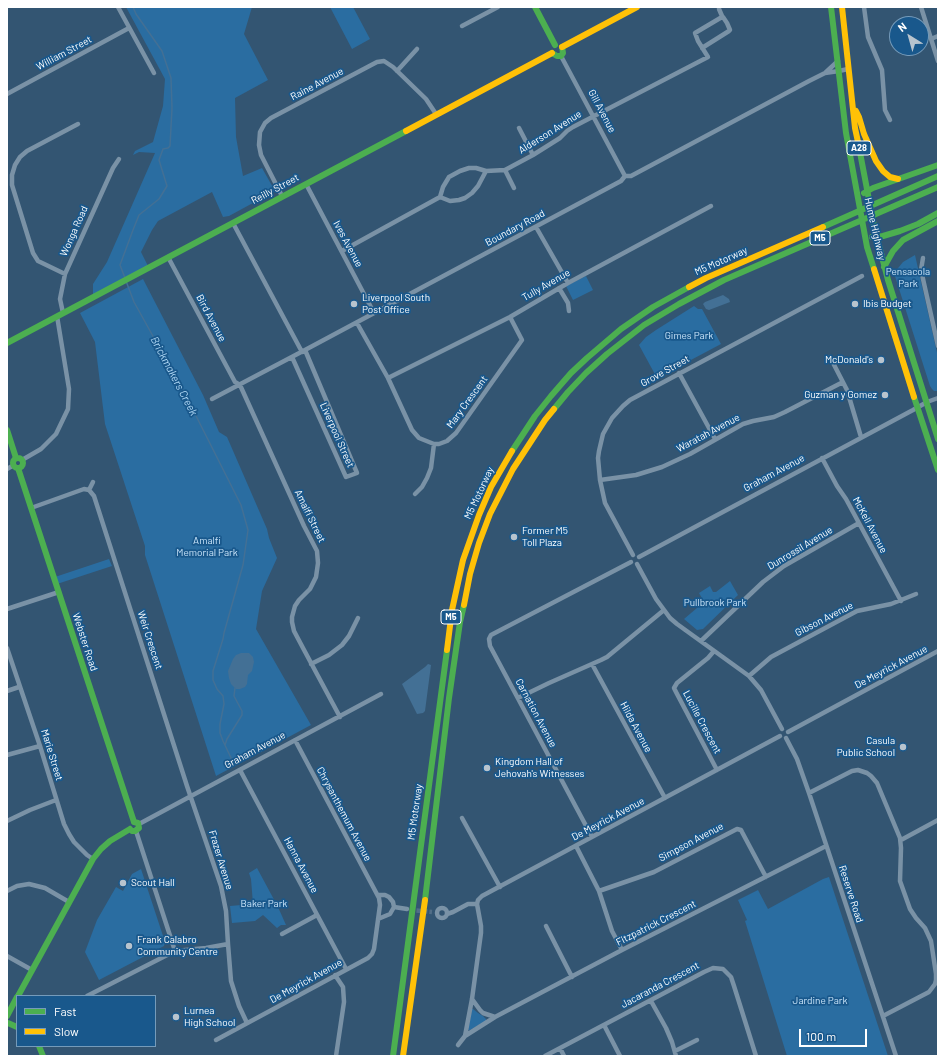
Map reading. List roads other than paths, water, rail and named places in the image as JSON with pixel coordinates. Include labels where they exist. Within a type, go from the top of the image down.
[{"type":"main road","points":[[535,7],[555,45],[562,47],[637,7]]},
{"type":"main road","name":"Hume Highway","points":[[831,7],[850,154],[863,212],[861,219],[867,247],[938,470]]},
{"type":"main road","name":"Hume Highway","points":[[842,7],[855,128],[875,228],[884,268],[938,439]]},
{"type":"main road","points":[[555,45],[552,49],[552,53],[557,56],[561,56],[563,53],[562,47]]},
{"type":"main road","name":"Reilly Street","points":[[7,343],[552,53]]},
{"type":"main road","points":[[853,105],[876,161],[887,175],[898,179]]},
{"type":"main road","points":[[860,202],[863,195],[867,191],[938,165]]},
{"type":"main road","name":"M5 Motorway","points":[[394,1056],[416,870],[452,610],[463,560],[479,515],[491,487],[518,440],[551,396],[576,368],[621,329],[653,307],[706,278],[938,176]]},
{"type":"main road","name":"M5 Motorway","points":[[403,1056],[426,890],[449,698],[462,615],[470,574],[479,543],[490,514],[512,469],[545,420],[568,392],[607,354],[644,325],[724,280],[938,186]]},
{"type":"main road","points":[[864,232],[869,237],[886,236],[918,224],[938,213]]},
{"type":"main road","points":[[884,268],[893,251],[903,240],[938,221]]},
{"type":"main road","points":[[7,430],[22,465],[16,466]]},
{"type":"main road","name":"Webster Road","points":[[16,466],[136,823]]},
{"type":"main road","points":[[18,995],[93,859],[101,848],[110,841],[139,828],[136,823]]},
{"type":"main road","points":[[16,999],[7,1020],[16,1026]]},
{"type":"street","points":[[118,7],[154,73]]},
{"type":"street","points":[[462,26],[498,7]]},
{"type":"street","points":[[864,7],[868,37],[882,70],[885,110],[890,120]]},
{"type":"street","points":[[921,7],[938,61]]},
{"type":"street","points":[[719,10],[727,23],[730,30],[702,48],[695,33],[723,17]]},
{"type":"street","name":"William Street","points":[[7,94],[129,28]]},
{"type":"street","points":[[932,39],[938,36]]},
{"type":"street","name":"Alderson Avenue","points":[[440,197],[443,187],[449,177],[469,168],[476,168],[486,171],[505,170],[560,138],[573,127],[708,57],[702,48]]},
{"type":"street","points":[[397,71],[417,49]]},
{"type":"street","name":"Gill Avenue","points":[[561,56],[625,176]]},
{"type":"street","name":"Raine Avenue","points":[[282,196],[261,155],[259,145],[260,132],[265,123],[271,118],[377,62],[384,61],[389,63],[426,99],[436,114]]},
{"type":"street","name":"Boundary Road","points":[[212,399],[536,227],[621,181],[625,176],[632,176],[825,73],[838,61]]},
{"type":"street","name":"Boundary Road","points":[[825,73],[848,68]]},
{"type":"street","points":[[65,274],[38,261],[33,253],[12,185],[12,175],[15,164],[27,151],[78,124]]},
{"type":"street","points":[[519,128],[533,155]]},
{"type":"street","name":"Wonga Road","points":[[19,459],[41,449],[56,434],[68,409],[69,390],[60,315],[60,299],[65,274],[113,168],[119,159]]},
{"type":"street","points":[[505,170],[514,188]]},
{"type":"street","points":[[342,251],[440,197],[450,201],[465,198],[478,186],[486,171]]},
{"type":"street","name":"Ives Avenue","points":[[306,184],[374,313]]},
{"type":"street","name":"Tully Avenue","points":[[388,378],[510,317],[568,283],[712,206]]},
{"type":"street","name":"Liverpool Street","points":[[233,223],[304,351],[357,473],[346,477],[292,357]]},
{"type":"street","points":[[536,227],[568,283]]},
{"type":"street","name":"Bird Avenue","points":[[168,257],[235,382],[240,385]]},
{"type":"street","points":[[923,258],[921,270],[938,346]]},
{"type":"street","name":"Grove Street","points":[[633,555],[607,507],[600,480],[598,458],[599,451],[603,434],[612,418],[630,400],[862,276]]},
{"type":"street","points":[[559,288],[568,303],[569,311]]},
{"type":"street","name":"Mary Crescent","points":[[434,444],[447,441],[456,433],[522,340],[510,317]]},
{"type":"street","points":[[357,323],[388,378],[412,430],[419,438],[434,444],[432,468],[425,482],[415,494]]},
{"type":"street","points":[[830,357],[847,390],[861,437]]},
{"type":"street","points":[[679,373],[715,440]]},
{"type":"street","name":"Waratah Avenue","points":[[600,480],[636,475],[662,467],[690,454],[743,424],[774,417],[843,382]]},
{"type":"street","name":"Amalfi Street","points":[[240,385],[304,526],[317,551],[318,563],[316,577],[310,589],[297,603],[292,617],[292,625],[295,634],[340,717]]},
{"type":"street","name":"Graham Avenue","points":[[639,557],[861,437],[927,402],[938,398]]},
{"type":"street","name":"McKell Avenue","points":[[822,458],[901,601]]},
{"type":"street","points":[[7,469],[16,466]]},
{"type":"street","points":[[31,508],[84,489],[89,490],[93,482]]},
{"type":"street","name":"Weir Crescent","points":[[89,490],[94,496],[191,796]]},
{"type":"street","name":"Dunrossil Avenue","points":[[700,641],[763,582],[784,566],[859,523]]},
{"type":"street","points":[[637,564],[639,562],[639,557],[637,555],[630,557],[630,562],[637,564],[656,599],[677,624],[749,676],[760,690],[782,729],[788,732],[789,735],[786,738],[782,738],[780,736],[782,729]]},
{"type":"street","name":"Carnation Avenue","points":[[592,837],[490,646],[489,639],[491,635],[630,562]]},
{"type":"street","points":[[7,609],[59,592]]},
{"type":"street","name":"Gibson Avenue","points":[[749,676],[771,657],[857,611],[892,604],[916,594]]},
{"type":"street","points":[[518,698],[607,656],[664,610]]},
{"type":"street","points":[[311,664],[329,655],[342,645],[349,636],[358,618]]},
{"type":"street","name":"Marie Street","points":[[7,648],[64,824],[69,834],[84,852],[93,859]]},
{"type":"street","name":"Lucille Crescent","points":[[714,651],[708,658],[677,683],[674,688],[718,770]]},
{"type":"street","name":"De Meyrick Avenue","points":[[788,732],[938,651]]},
{"type":"street","name":"Hilda Avenue","points":[[592,664],[665,798]]},
{"type":"street","points":[[7,691],[20,687]]},
{"type":"street","name":"Graham Avenue","points":[[136,823],[191,796],[381,694]]},
{"type":"street","name":"De Meyrick Avenue","points":[[434,912],[440,918],[445,917],[447,914],[468,904],[476,904],[481,897],[780,736]]},
{"type":"street","name":"Reserve Road","points":[[786,738],[797,759],[809,793],[896,1056]]},
{"type":"street","name":"Chrysanthemum Avenue","points":[[295,740],[378,896],[380,905]]},
{"type":"street","points":[[7,755],[40,746]]},
{"type":"street","name":"Hanna Avenue","points":[[240,770],[346,969]]},
{"type":"street","points":[[809,793],[852,771],[858,770],[867,773],[877,784],[901,840],[900,881],[910,909],[925,928],[931,941],[936,980],[929,992],[883,1016]]},
{"type":"street","name":"Frazer Avenue","points":[[191,796],[221,886],[226,911],[231,981],[239,1006],[247,1023]]},
{"type":"street","points":[[7,821],[56,800]]},
{"type":"street","points":[[462,818],[500,887]]},
{"type":"street","points":[[901,840],[938,820]]},
{"type":"street","name":"Simpson Avenue","points":[[599,891],[654,872],[737,829],[741,830],[766,877]]},
{"type":"street","points":[[133,830],[175,951]]},
{"type":"street","points":[[576,846],[599,891],[612,931],[622,950]]},
{"type":"street","name":"Fitzpatrick Crescent","points":[[458,1045],[465,1036],[495,1017],[622,950],[826,846]]},
{"type":"street","points":[[7,891],[17,886],[30,884],[45,888],[69,902]]},
{"type":"street","points":[[378,896],[385,895],[389,897],[392,900],[394,907],[390,914],[378,919]]},
{"type":"street","name":"Fitzpatrick Crescent","points":[[465,1036],[472,999],[481,933],[476,904]]},
{"type":"street","name":"De Meyrick Avenue","points":[[216,1040],[368,958],[374,949],[380,905]]},
{"type":"street","points":[[394,907],[407,909]]},
{"type":"street","points":[[282,934],[317,915]]},
{"type":"street","points":[[546,926],[572,976]]},
{"type":"street","points":[[89,995],[175,951],[228,944]]},
{"type":"street","points":[[7,956],[32,970]]},
{"type":"street","name":"Jacaranda Crescent","points":[[545,1056],[713,968],[722,969],[729,974],[756,1056]]},
{"type":"street","points":[[336,975],[343,987],[344,1002],[336,1056]]},
{"type":"street","points":[[472,999],[480,1010],[495,1017]]},
{"type":"street","points":[[651,1001],[666,1028],[675,1054],[697,1040]]},
{"type":"street","points":[[604,1025],[620,1056]]},
{"type":"street","points":[[560,1048],[564,1056]]},
{"type":"waterway","name":"Brickmakers Creek","points":[[125,278],[120,265],[139,215],[159,199],[167,186],[159,160],[163,149],[170,146],[172,108],[171,78],[162,51],[136,14],[133,7]]},
{"type":"waterway","name":"Brickmakers Creek","points":[[126,281],[134,302],[184,392],[241,505],[248,530],[243,565],[213,671],[213,680],[217,689],[223,696],[224,704],[220,724],[220,733],[233,762]]},
{"type":"waterway","points":[[225,745],[227,739],[242,715],[242,711],[234,696],[235,688]]},
{"type":"tunnel","points":[[410,910],[432,912]]},
{"type":"place","name":"Liverpool South Post Office","points":[[354,304]]},
{"type":"place","name":"Ibis Budget","points":[[855,304]]},
{"type":"place","name":"McDonald's","points":[[881,360]]},
{"type":"place","name":"Guzman y Gomez","points":[[885,395]]},
{"type":"place","name":"Former M5 Toll Plaza","points":[[514,537]]},
{"type":"place","name":"Casula Public School","points":[[903,747]]},
{"type":"place","name":"Kingdom Hall of Jehovah's Witnesses","points":[[487,768]]},
{"type":"place","name":"Scout Hall","points":[[123,883]]},
{"type":"place","name":"Frank Calabro Community Centre","points":[[129,946]]},
{"type":"place","name":"Lurnea High School","points":[[176,1017]]},
{"type":"park label","name":"Pensacola Park","points":[[908,278]]},
{"type":"park label","name":"Gimes Park","points":[[689,336]]},
{"type":"park label","name":"Amalfi Memorial Park","points":[[207,546]]},
{"type":"park label","name":"Pullbrook Park","points":[[715,603]]},
{"type":"park label","name":"Baker Park","points":[[264,904]]},
{"type":"park label","name":"Jardine Park","points":[[820,1001]]}]
